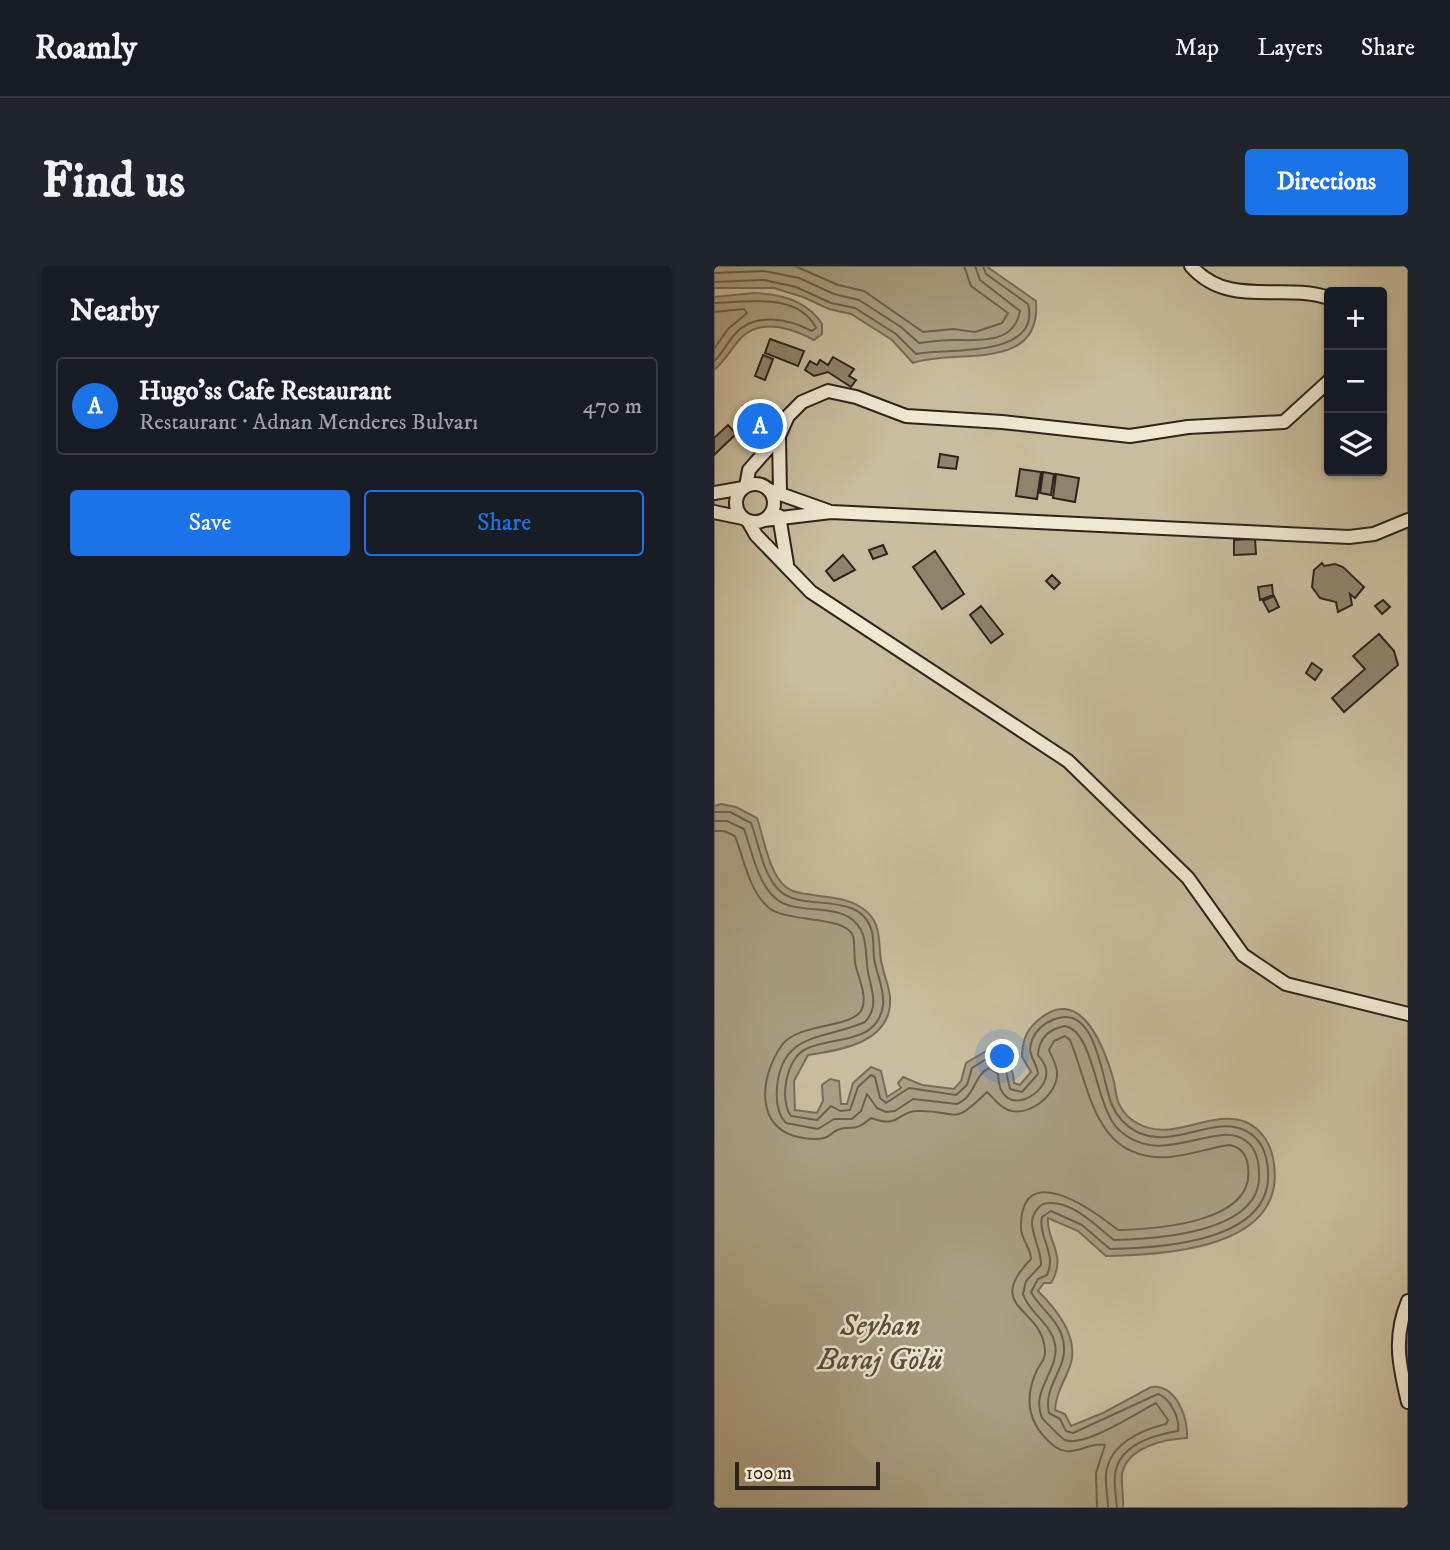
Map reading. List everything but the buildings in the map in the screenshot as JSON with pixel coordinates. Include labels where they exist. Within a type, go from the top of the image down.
[{"type":"main road","points":[[1191,266],[1234,293],[1279,292],[1324,297]]},
{"type":"main road","points":[[1324,385],[1283,422],[1188,427],[1130,436],[1002,422],[906,416],[856,397],[828,391],[802,402],[788,416],[779,436],[749,470],[736,507],[756,535],[811,592],[1068,761],[1188,878],[1243,955],[1286,984],[1408,1014]]},
{"type":"main road","points":[[764,520],[773,510],[779,436]]},
{"type":"main road","points":[[714,493],[759,484],[831,512]]},
{"type":"main road","points":[[714,512],[764,520],[779,516],[831,512],[1349,537],[1374,534],[1408,520]]},
{"type":"main road","points":[[779,516],[787,565]]},
{"type":"main road","points":[[1408,1301],[1398,1324],[1399,1363],[1408,1402]]},
{"type":"shaded area","points":[[714,266],[1408,266],[1408,1508],[714,1508]]},
{"type":"water","points":[[714,266],[986,266],[1036,301],[1034,324],[1025,339],[1011,349],[992,354],[913,363],[892,340],[851,314],[829,309],[774,288],[714,288]]},
{"type":"water","points":[[754,293],[783,297],[801,304],[822,324],[822,334],[814,340],[778,327],[750,331],[714,370],[714,297]]},
{"type":"water","name":"Seyhan Baraj Gölü","points":[[721,804],[736,807],[757,818],[771,865],[786,887],[792,891],[853,903],[868,913],[878,931],[881,960],[890,997],[889,1012],[883,1024],[863,1041],[808,1055],[794,1081],[795,1110],[817,1113],[823,1101],[822,1085],[830,1079],[839,1081],[841,1104],[847,1104],[853,1083],[871,1067],[881,1071],[887,1097],[901,1088],[898,1083],[903,1077],[922,1085],[954,1089],[961,1081],[966,1063],[988,1050],[1007,1062],[1014,1083],[1020,1085],[1031,1072],[1022,1057],[1026,1034],[1035,1023],[1051,1012],[1064,1009],[1076,1013],[1096,1035],[1109,1064],[1119,1104],[1134,1121],[1164,1130],[1232,1119],[1252,1125],[1266,1139],[1274,1164],[1273,1192],[1261,1214],[1242,1230],[1217,1241],[1159,1253],[1106,1256],[1078,1231],[1048,1218],[1057,1256],[1056,1273],[1051,1283],[1044,1283],[1038,1291],[1064,1323],[1072,1353],[1055,1410],[1065,1414],[1071,1426],[1103,1413],[1151,1387],[1160,1387],[1174,1396],[1183,1412],[1187,1438],[1148,1446],[1131,1457],[1125,1465],[1122,1474],[1123,1508],[714,1508],[714,806]]},
{"type":"place","name":"Hugo'ss Cafe Restaurant","points":[[760,426]]}]
